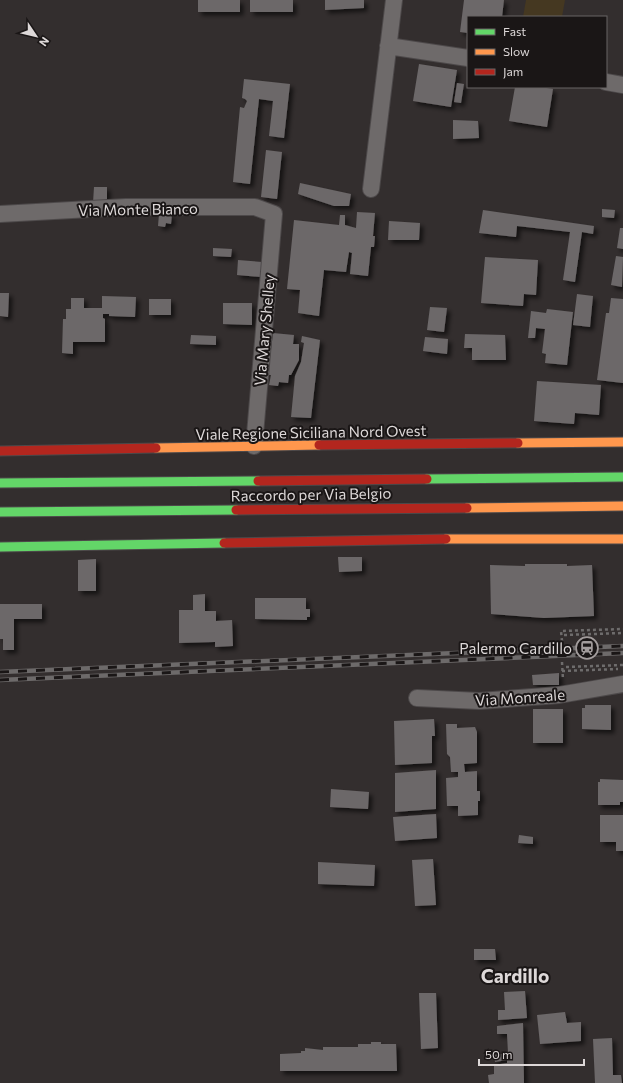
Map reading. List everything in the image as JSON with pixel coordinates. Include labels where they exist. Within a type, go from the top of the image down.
[{"type":"main road","name":"Viale Regione Siciliana Nord Ovest","points":[[0,451],[254,446],[623,442]]},
{"type":"main road","name":"Raccordo per Via Belgio","points":[[0,483],[623,477]]},
{"type":"main road","name":"Raccordo per Via Belgio","points":[[0,512],[623,506]]},
{"type":"main road","points":[[0,547],[418,540],[623,539]]},
{"type":"street","points":[[371,189],[394,0]]},
{"type":"street","points":[[388,46],[467,58]]},
{"type":"street","points":[[607,82],[623,85]]},
{"type":"street","name":"Via Monte Bianco","points":[[0,214],[126,207],[254,207],[274,214]]},
{"type":"street","name":"Via Mary Shelley","points":[[254,446],[274,214]]},
{"type":"street","name":"Via Monreale","points":[[416,698],[479,701],[559,695],[623,684]]},
{"type":"path","points":[[562,641],[562,631],[623,629]]},
{"type":"path","points":[[564,635],[623,632]]},
{"type":"path","points":[[566,667],[623,665]]},
{"type":"path","points":[[562,671],[623,668]]},
{"type":"shaded area","points":[[526,0],[565,0],[562,16],[523,16]]},
{"type":"building","points":[[198,0],[240,0],[240,12],[198,12]]},
{"type":"building","points":[[250,0],[293,0],[293,12],[250,12]]},
{"type":"building","points":[[325,0],[364,0],[364,8],[325,10]]},
{"type":"building","points":[[464,0],[504,0],[502,16],[467,16],[467,33],[460,32]]},
{"type":"building","points":[[419,64],[457,70],[451,107],[413,101]]},
{"type":"building","points":[[244,79],[290,84],[284,138],[269,136],[273,101],[259,99],[250,184],[233,182],[240,107],[244,108],[247,101],[242,98]]},
{"type":"building","points":[[457,83],[464,84],[461,103],[454,102]]},
{"type":"building","points":[[515,88],[553,89],[547,127],[509,121]]},
{"type":"building","points":[[453,120],[478,121],[479,138],[453,139]]},
{"type":"building","points":[[266,150],[282,152],[277,199],[261,197]]},
{"type":"building","points":[[300,183],[351,194],[349,206],[334,206],[298,194]]},
{"type":"building","points":[[94,187],[107,187],[107,204],[93,203]]},
{"type":"building","points":[[602,209],[615,210],[614,218],[602,217]]},
{"type":"building","points":[[483,210],[594,226],[593,234],[582,232],[575,282],[563,280],[570,232],[517,226],[516,237],[479,233]]},
{"type":"building","points":[[357,212],[375,213],[373,236],[375,236],[374,247],[371,247],[368,276],[350,274],[352,253],[349,252],[346,272],[324,270],[319,316],[298,313],[300,290],[287,289],[294,220],[339,225],[340,215],[345,215],[345,225],[356,228]]},
{"type":"building","points":[[159,214],[172,215],[171,224],[166,223],[165,227],[158,226]]},
{"type":"building","points":[[389,221],[420,223],[419,240],[388,240]]},
{"type":"building","points":[[620,228],[623,228],[623,249],[617,248]]},
{"type":"building","points":[[213,248],[232,249],[231,257],[213,256]]},
{"type":"building","points":[[616,256],[623,257],[622,287],[611,285]]},
{"type":"building","points":[[485,257],[538,260],[536,295],[524,294],[523,306],[481,303]]},
{"type":"building","points":[[238,260],[262,262],[261,277],[237,275]]},
{"type":"building","points":[[0,293],[9,293],[8,317],[0,316]]},
{"type":"building","points":[[577,294],[593,296],[590,327],[573,325]]},
{"type":"building","points":[[102,296],[136,297],[135,317],[109,316],[109,314],[103,314],[103,318],[105,319],[105,342],[73,342],[73,354],[62,353],[63,319],[66,319],[66,309],[71,309],[71,298],[84,298],[84,308],[102,308]]},
{"type":"building","points":[[611,298],[623,299],[623,383],[597,380],[606,313],[609,313]]},
{"type":"building","points":[[149,299],[171,299],[171,315],[149,315]]},
{"type":"building","points":[[223,303],[252,303],[252,325],[223,324]]},
{"type":"building","points":[[430,307],[447,308],[444,332],[427,330]]},
{"type":"building","points":[[547,309],[573,312],[567,365],[545,363],[546,354],[542,353],[545,329],[536,328],[535,338],[528,338],[531,311],[546,313]]},
{"type":"building","points":[[273,333],[294,335],[293,344],[299,344],[299,360],[291,375],[289,375],[288,383],[279,382],[278,386],[269,385],[271,375],[268,375]]},
{"type":"building","points":[[465,334],[505,335],[506,360],[472,360],[472,348],[464,348]]},
{"type":"building","points":[[191,335],[216,336],[216,345],[190,344]]},
{"type":"building","points":[[302,336],[320,340],[311,418],[291,417],[295,376],[301,362],[304,343],[301,342]]},
{"type":"building","points":[[425,337],[448,339],[447,354],[423,351]]},
{"type":"building","points":[[537,381],[601,385],[599,415],[575,413],[574,424],[534,421]]},
{"type":"building","points":[[338,557],[362,557],[362,571],[339,572]]},
{"type":"building","points":[[96,559],[96,591],[78,591],[78,560]]},
{"type":"building","points":[[525,564],[567,564],[567,566],[592,565],[594,616],[544,618],[491,614],[490,565],[525,566]]},
{"type":"building","points":[[205,594],[205,611],[216,611],[216,621],[232,620],[233,646],[215,647],[215,642],[179,643],[179,610],[193,610],[193,595]]},
{"type":"building","points":[[255,598],[306,598],[306,609],[310,609],[310,617],[307,617],[307,620],[255,619]]},
{"type":"building","points":[[0,604],[42,604],[42,619],[14,619],[14,650],[3,650],[3,639],[0,639]]},
{"type":"building","points":[[559,673],[559,685],[533,685],[532,675]]},
{"type":"building","points":[[585,705],[611,705],[611,730],[582,729],[582,708],[585,708]]},
{"type":"building","points":[[533,709],[563,709],[563,743],[533,743]]},
{"type":"building","points":[[434,719],[435,736],[432,736],[432,763],[395,765],[394,721]]},
{"type":"building","points":[[446,724],[457,724],[457,728],[475,727],[477,732],[477,763],[464,764],[465,772],[477,771],[477,791],[480,791],[478,815],[458,816],[458,806],[447,806],[446,778],[458,777],[458,772],[451,772],[450,757],[447,754]]},
{"type":"building","points":[[436,770],[436,809],[395,812],[395,773]]},
{"type":"building","points":[[600,779],[623,780],[623,802],[620,802],[620,805],[598,805],[598,782],[600,782]]},
{"type":"building","points":[[331,789],[369,792],[368,809],[330,807]]},
{"type":"building","points":[[436,814],[437,838],[395,841],[393,817]]},
{"type":"building","points":[[600,815],[623,815],[623,851],[616,851],[616,842],[600,842]]},
{"type":"building","points":[[519,835],[533,837],[533,844],[518,843]]},
{"type":"building","points":[[433,859],[436,905],[415,906],[412,860]]},
{"type":"building","points":[[318,862],[375,865],[374,886],[318,884]]},
{"type":"building","points":[[474,949],[495,949],[496,960],[474,960]]},
{"type":"building","points":[[525,991],[527,1018],[498,1020],[498,1010],[505,1010],[504,992]]},
{"type":"building","points":[[419,993],[436,993],[438,1048],[421,1049]]},
{"type":"building","points":[[565,1012],[567,1023],[581,1022],[581,1041],[540,1044],[537,1015]]},
{"type":"building","points":[[523,1023],[524,1083],[489,1083],[488,1075],[494,1074],[494,1065],[507,1063],[507,1060],[495,1062],[494,1055],[508,1053],[507,1034],[497,1034],[497,1026]]},
{"type":"building","points":[[612,1038],[613,1075],[621,1075],[622,1083],[595,1083],[593,1039]]},
{"type":"building","points":[[371,1042],[396,1044],[397,1071],[280,1071],[280,1054],[301,1053],[301,1051],[305,1051],[305,1048],[323,1050],[323,1047],[358,1047],[358,1044],[371,1044]]},
{"type":"railway","points":[[0,672],[623,646]]},
{"type":"railway","points":[[0,680],[623,653]]},
{"type":"traffic: fast","points":[[427,479],[623,477]]},
{"type":"traffic: fast","points":[[0,483],[258,481]]},
{"type":"traffic: fast","points":[[0,512],[236,510]]},
{"type":"traffic: fast","points":[[0,547],[224,543]]},
{"type":"traffic: slow","points":[[518,443],[623,442]]},
{"type":"traffic: slow","points":[[156,448],[319,445]]},
{"type":"traffic: slow","points":[[467,508],[623,506]]},
{"type":"traffic: slow","points":[[446,539],[623,539]]},
{"type":"traffic: jam","points":[[319,445],[518,443]]},
{"type":"traffic: jam","points":[[0,451],[156,448]]},
{"type":"traffic: jam","points":[[258,481],[427,479]]},
{"type":"traffic: jam","points":[[236,510],[467,508]]},
{"type":"traffic: jam","points":[[224,543],[446,539]]},
{"type":"place","name":"Palermo Cardillo","points":[[587,648]]},
{"type":"district","name":"Cardillo","points":[[515,975]]}]
